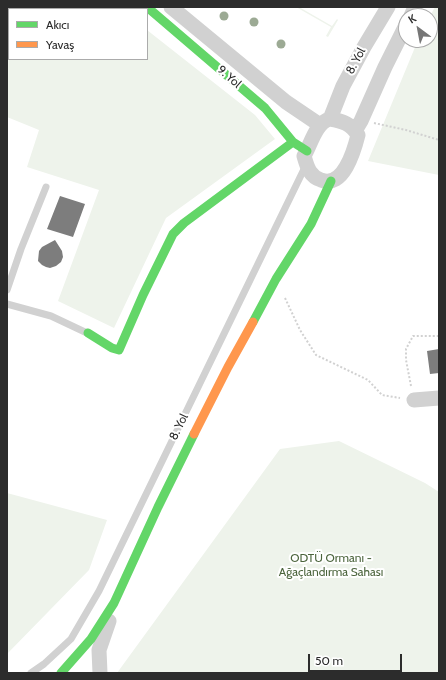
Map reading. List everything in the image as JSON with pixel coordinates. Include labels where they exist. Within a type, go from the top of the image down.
[{"type":"street","name":"9. Yol","points":[[147,7],[265,108],[306,158]]},
{"type":"street","name":"8. Yol","points":[[306,158],[364,47],[388,7]]},
{"type":"street","name":"9. Yol","points":[[176,11],[286,102],[325,122]]},
{"type":"street","points":[[173,28],[176,11]]},
{"type":"street","name":"8. Yol","points":[[61,673],[91,639],[114,603],[158,507],[224,374],[276,280],[311,224],[331,182],[337,179],[342,173],[352,155],[358,135],[358,126],[384,67],[398,40]]},
{"type":"street","points":[[325,122],[346,122],[353,127],[358,126]]},
{"type":"street","points":[[88,333],[112,348],[118,350],[173,234],[184,223],[293,142]]},
{"type":"street","points":[[306,158],[310,174],[319,180],[328,183],[331,182]]},
{"type":"street","points":[[414,400],[439,398]]},
{"type":"street","points":[[100,673],[100,650],[114,603]]},
{"type":"lane","name":"8. Yol","points":[[31,673],[44,664],[71,639],[100,591],[306,158]]},
{"type":"lane","points":[[7,290],[21,249],[46,187]]},
{"type":"lane","points":[[7,304],[51,316],[88,333]]},
{"type":"path","points":[[358,126],[406,130],[439,140]]},
{"type":"path","points":[[276,280],[300,330],[316,355],[368,380],[382,395],[414,400],[406,360],[406,349],[413,336],[439,336]]},
{"type":"green space","points":[[7,7],[122,7],[123,8],[8,8],[8,60],[148,60],[148,31],[255,115],[275,139],[166,218],[114,328],[58,301],[99,190],[27,167],[39,130],[7,117]]},
{"type":"green space","points":[[296,7],[299,7],[332,26],[337,19],[338,20],[328,37],[326,36],[331,27]]},
{"type":"green space","points":[[439,7],[439,175],[368,161],[415,48],[438,48],[438,8],[434,8]]},
{"type":"green space","name":"ODTÜ Ormanı - Ağaçlandırma Sahası","points":[[339,441],[425,483],[439,492],[439,673],[117,673],[280,449]]},
{"type":"green space","points":[[7,493],[107,520],[89,570],[7,654]]},
{"type":"building","points":[[60,196],[85,204],[73,237],[47,229]]},
{"type":"building","points":[[55,240],[62,251],[63,257],[61,262],[56,266],[50,268],[46,267],[38,261],[39,251],[42,247]]},
{"type":"building","points":[[439,349],[439,373],[430,374],[427,351]]},
{"type":"traffic: fast","points":[[147,7],[265,108],[293,142],[307,151]]},
{"type":"traffic: fast","points":[[88,333],[112,348],[119,350],[143,295],[173,234],[184,223],[293,142]]},
{"type":"traffic: fast","points":[[253,322],[276,279],[311,224],[331,181]]},
{"type":"traffic: fast","points":[[61,673],[91,639],[114,603],[158,507],[194,434]]},
{"type":"traffic: slow","points":[[194,434],[253,322]]}]
